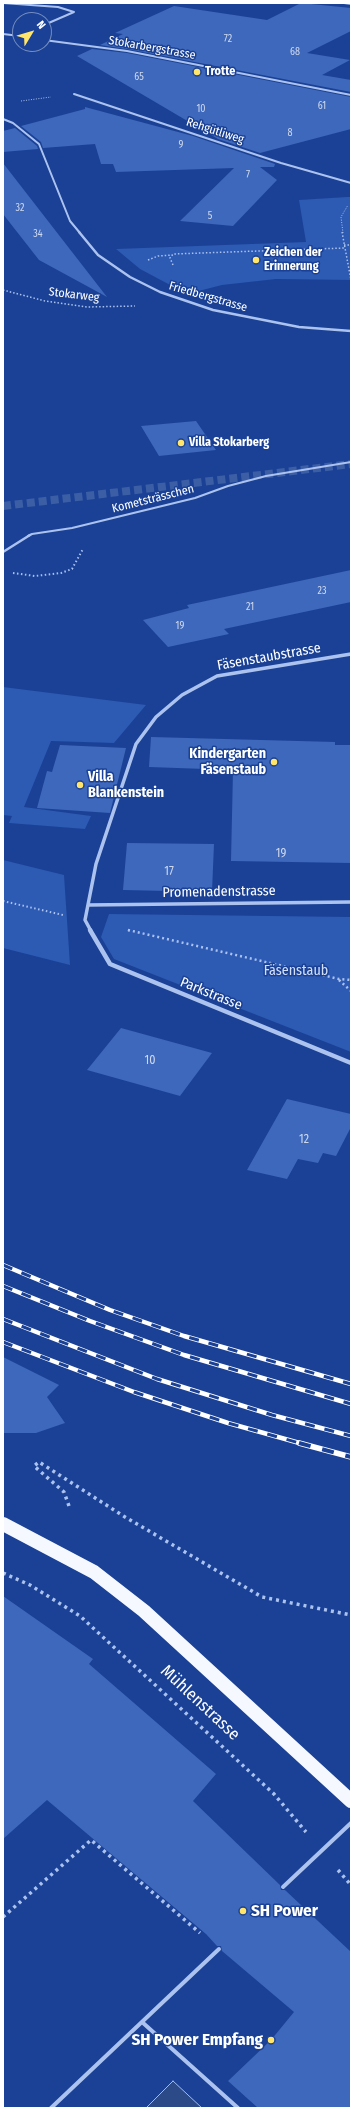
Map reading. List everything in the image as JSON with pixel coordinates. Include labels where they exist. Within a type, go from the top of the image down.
[{"type":"main road","name":"Mühlenstrasse","points":[[3,1524],[94,1572],[144,1611],[351,1801]]},
{"type":"street","points":[[3,3],[58,7],[69,9],[74,12],[52,22]]},
{"type":"street","points":[[344,3],[351,4]]},
{"type":"street","name":"Stokarbergstrasse","points":[[52,41],[133,53],[351,95]]},
{"type":"street","name":"Rehgütliweg","points":[[74,94],[281,163],[351,183]]},
{"type":"street","name":"Friedbergstrasse","points":[[3,119],[13,123],[39,144],[70,221],[98,255],[130,277],[160,292],[214,310],[299,327],[351,331]]},
{"type":"street","name":"Fäsenstaubstrasse","points":[[85,920],[96,864],[136,744],[156,717],[182,695],[216,676],[351,654]]},
{"type":"street","name":"Promenadenstrasse","points":[[88,905],[351,902]]},
{"type":"street","name":"Parkstrasse","points":[[85,920],[110,964],[351,1063]]},
{"type":"lane","name":"Kometsträsschen","points":[[3,552],[32,534],[72,528],[195,498],[228,486],[266,476],[351,462]]},
{"type":"lane","points":[[283,1887],[351,1823]]},
{"type":"lane","points":[[51,2108],[219,1949]]},
{"type":"lane","points":[[142,2022],[238,2108]]},
{"type":"path","points":[[19,101],[74,94]]},
{"type":"path","points":[[351,200],[341,217],[344,248],[351,280]]},
{"type":"path","points":[[344,245],[351,245]]},
{"type":"path","points":[[173,265],[170,258],[173,254],[344,248]]},
{"type":"path","name":"Stokarweg","points":[[3,290],[45,301],[87,307],[119,307],[139,305]]},
{"type":"path","points":[[10,573],[35,576],[61,573],[72,569],[83,549],[72,528]]},
{"type":"path","points":[[3,901],[339,979],[351,980]]},
{"type":"path","points":[[339,979],[351,991]]},
{"type":"path","points":[[69,1506],[64,1492],[34,1466],[39,1462],[125,1517],[262,1597],[351,1615]]},
{"type":"path","name":"Mühlenstrasse","points":[[3,1573],[30,1585],[80,1616],[274,1794],[351,1885]]},
{"type":"path","points":[[3,1917],[91,1840],[219,1949]]},
{"type":"green space","points":[[351,197],[351,280],[276,279],[222,285],[187,294],[140,269],[116,249],[306,242],[299,200]]},
{"type":"green space","points":[[3,687],[146,705],[114,743],[51,741],[24,807],[91,816],[85,829],[9,823],[12,816],[3,815]]},
{"type":"green space","points":[[3,860],[64,875],[70,965],[3,948]]},
{"type":"green space","name":"Fäsenstaub","points":[[109,914],[351,917],[351,1052],[114,959],[101,937]]},
{"type":"shaded area","points":[[173,2081],[202,2108],[146,2108]]},
{"type":"building","points":[[301,3],[351,8],[351,31],[307,53],[350,60],[322,75],[351,80],[351,92],[100,45],[123,34],[115,33],[174,6],[267,20]]},
{"type":"building","points":[[92,49],[127,53],[351,97],[351,129],[260,153],[218,139],[77,56]]},
{"type":"building","points":[[85,107],[193,136],[275,164],[274,167],[260,167],[277,180],[233,226],[180,221],[234,168],[116,172],[113,164],[101,164],[95,144],[43,148],[41,142],[21,126],[85,109]]},
{"type":"building","points":[[15,128],[37,146],[38,149],[3,152],[3,131]]},
{"type":"building","points":[[3,163],[107,297],[39,260],[3,214]]},
{"type":"building","name":"Villa Stokarberg","points":[[196,421],[216,450],[159,456],[141,426]]},
{"type":"building","points":[[351,570],[351,602],[224,629],[229,634],[168,647],[143,620],[189,608],[187,605]]},
{"type":"building","points":[[151,737],[335,742],[335,745],[351,745],[351,863],[231,861],[233,770],[149,767]]},
{"type":"building","name":"Villa Blankenstein","points":[[60,745],[126,748],[110,813],[37,808],[47,771],[52,772]]},
{"type":"building","points":[[127,843],[214,844],[212,892],[123,890]]},
{"type":"building","points":[[121,1028],[212,1053],[180,1096],[87,1070]]},
{"type":"building","points":[[287,1099],[351,1114],[351,1127],[336,1156],[323,1153],[318,1163],[298,1159],[287,1179],[247,1170]]},
{"type":"building","points":[[3,1357],[59,1385],[47,1397],[65,1423],[36,1433],[3,1433]]},
{"type":"building","name":"SH Power","points":[[3,1596],[93,1659],[89,1664],[216,1774],[193,1801],[280,1885],[281,1890],[285,1890],[351,1952],[351,2108],[258,2108],[228,2081],[271,2040],[294,2012],[222,1951],[221,1946],[217,1946],[206,1934],[47,1800],[3,1839]]},
{"type":"tunnel","points":[[3,506],[351,464]]},
{"type":"railway","points":[[3,1265],[110,1310],[184,1336],[351,1384]]},
{"type":"railway","points":[[3,1286],[90,1321],[184,1355],[351,1404]]},
{"type":"railway","points":[[3,1319],[157,1379],[272,1415],[351,1436]]},
{"type":"railway","points":[[3,1342],[134,1392],[228,1423],[303,1444]]},
{"type":"railway","points":[[299,1443],[351,1457]]},
{"type":"place","name":"Trotte","points":[[197,72]]},
{"type":"place","name":"Zeichen der Erinnerung","points":[[256,260]]},
{"type":"place","name":"Villa Stokarberg","points":[[181,443]]},
{"type":"place","name":"Kindergarten Fäsenstaub","points":[[274,762]]},
{"type":"place","name":"Villa Blankenstein","points":[[80,785]]},
{"type":"place","name":"SH Power","points":[[243,1911]]},
{"type":"place","name":"SH Power Empfang","points":[[271,2040]]}]
